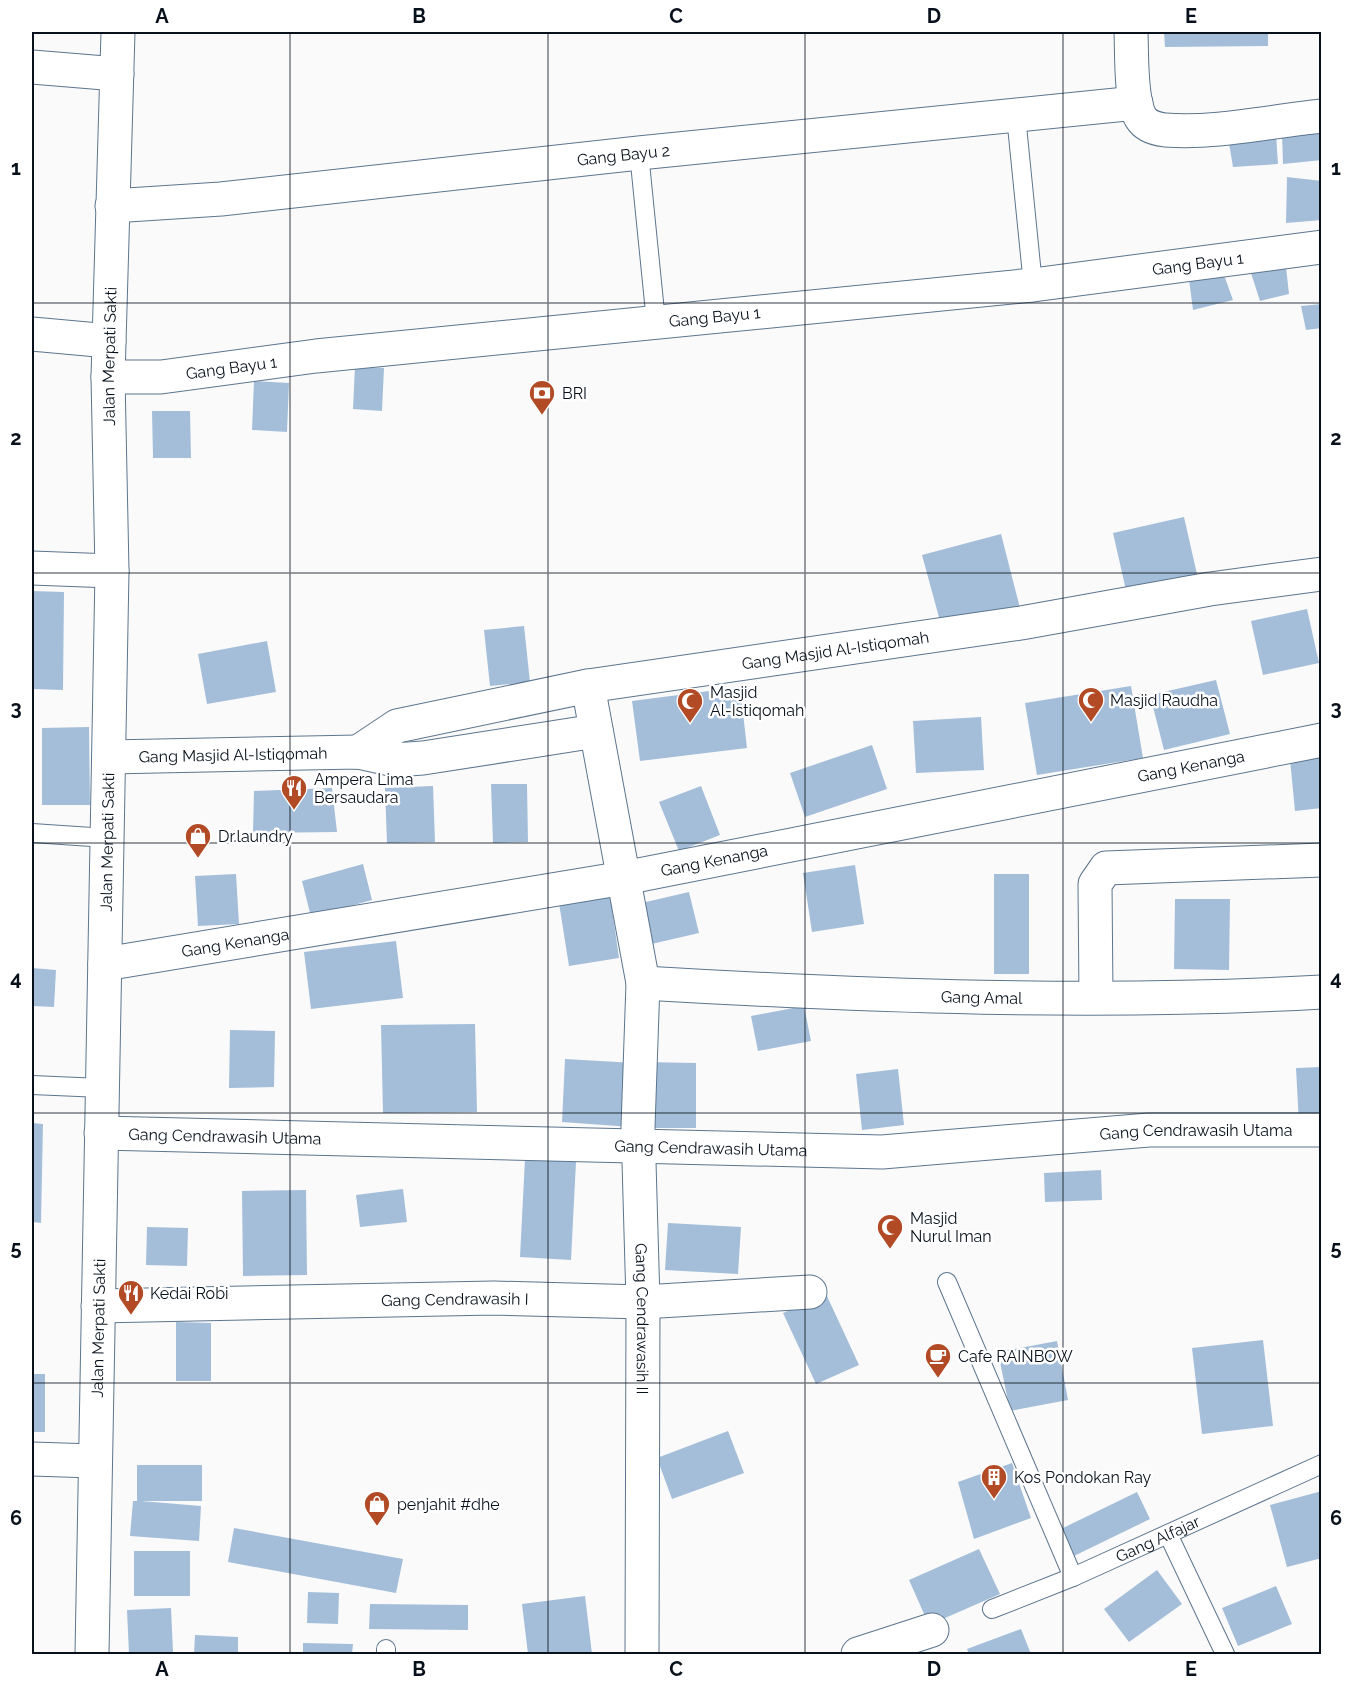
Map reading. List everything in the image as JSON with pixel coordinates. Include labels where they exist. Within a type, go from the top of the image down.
[{"type":"street","name":"Jalan Merpati Sakti","points":[[92,1654],[112,571],[108,377],[118,32]]},
{"type":"street","points":[[1131,32],[1136,102],[1142,119],[1148,125],[1164,130],[1214,128],[1322,116]]},
{"type":"street","points":[[32,67],[117,74]]},
{"type":"street","name":"Gang Bayu 2","points":[[112,206],[221,199],[1136,102]]},
{"type":"street","name":"Gang Bayu 1","points":[[108,377],[161,376],[316,356],[1033,285],[1322,247]]},
{"type":"street","points":[[32,334],[109,341]]},
{"type":"street","points":[[32,568],[112,571]]},
{"type":"street","name":"Gang Masjid Al-Istiqomah","points":[[358,752],[397,726],[588,686],[1021,623],[1210,589],[1322,574]]},
{"type":"street","name":"Gang Cendrawasih II","points":[[588,686],[643,983],[638,1147],[643,1302],[642,1654]]},
{"type":"street","name":"Gang Masjid Al-Istiqomah","points":[[109,757],[358,752],[394,760],[423,758],[596,731]]},
{"type":"street","name":"Gang Kenanga","points":[[105,964],[624,878],[1322,740]]},
{"type":"street","points":[[1096,998],[1095,884],[1106,868],[1322,860]]},
{"type":"street","name":"Gang Amal","points":[[643,983],[860,995],[1096,998],[1322,992]]},
{"type":"street","name":"Gang Cendrawasih Utama","points":[[101,1133],[882,1152],[1149,1130],[1322,1130]]},
{"type":"street","name":"Gang Cendrawasih I","points":[[98,1306],[494,1298],[643,1302],[810,1292]]},
{"type":"street","points":[[32,1459],[94,1461]]},
{"type":"street","points":[[858,1654],[932,1630]]},
{"type":"lane","points":[[1016,116],[1033,285]]},
{"type":"lane","points":[[639,153],[656,322]]},
{"type":"lane","points":[[32,833],[107,838]]},
{"type":"lane","points":[[32,1085],[102,1088]]},
{"type":"lane","points":[[947,1282],[1073,1577]]},
{"type":"lane","name":"Gang Alfajar","points":[[992,1609],[1073,1577],[1322,1464]]},
{"type":"lane","points":[[1168,1534],[1225,1654]]},
{"type":"building","points":[[1164,32],[1268,32],[1268,46],[1165,47]]},
{"type":"building","points":[[1322,129],[1322,160],[1283,164],[1282,134]]},
{"type":"building","points":[[1276,134],[1278,164],[1233,167],[1228,137]]},
{"type":"building","points":[[1287,177],[1322,181],[1322,220],[1286,223]]},
{"type":"building","points":[[1286,267],[1289,294],[1260,301],[1251,273]]},
{"type":"building","points":[[1224,275],[1233,300],[1193,310],[1189,279]]},
{"type":"building","points":[[1322,304],[1322,328],[1306,330],[1301,306]]},
{"type":"building","points":[[355,366],[384,368],[382,411],[353,409]]},
{"type":"building","points":[[254,381],[289,383],[287,432],[252,430]]},
{"type":"building","points":[[152,411],[190,411],[191,458],[153,458]]},
{"type":"building","points":[[1184,517],[1199,583],[1128,599],[1113,533]]},
{"type":"building","points":[[1001,534],[1021,612],[943,632],[922,555]]},
{"type":"building","points":[[32,591],[64,592],[63,690],[32,689]]},
{"type":"building","points":[[1307,609],[1319,663],[1263,675],[1251,621]]},
{"type":"building","points":[[524,626],[530,682],[490,686],[484,630]]},
{"type":"building","points":[[267,641],[276,692],[207,704],[198,654]]},
{"type":"building","points":[[1216,680],[1230,734],[1164,750],[1150,695]]},
{"type":"building","points":[[1131,686],[1143,758],[1037,775],[1025,703]]},
{"type":"building","name":"Masjid Al-Istiqomah","points":[[740,687],[747,748],[640,761],[632,701]]},
{"type":"building","points":[[981,717],[984,770],[916,773],[913,721]]},
{"type":"building","points":[[89,727],[90,805],[42,805],[42,728]]},
{"type":"building","points":[[872,745],[887,789],[805,817],[790,773]]},
{"type":"building","points":[[1322,746],[1322,808],[1295,811],[1289,749]]},
{"type":"building","points":[[491,784],[527,784],[528,842],[493,843]]},
{"type":"building","points":[[433,786],[435,842],[387,843],[385,788]]},
{"type":"building","points":[[701,786],[720,835],[679,851],[659,802]]},
{"type":"building","name":"Ampera Lima Bersaudara","points":[[332,788],[337,832],[253,833],[254,791]]},
{"type":"building","points":[[363,864],[372,900],[311,917],[302,881]]},
{"type":"building","points":[[855,865],[864,924],[812,932],[803,873]]},
{"type":"building","points":[[236,874],[239,924],[198,926],[195,876]]},
{"type":"building","points":[[994,874],[1029,874],[1029,974],[994,974]]},
{"type":"building","points":[[689,892],[699,933],[643,946],[633,905]]},
{"type":"building","points":[[610,895],[619,958],[569,966],[559,903]]},
{"type":"building","points":[[1175,899],[1230,899],[1229,970],[1174,969]]},
{"type":"building","points":[[396,941],[403,998],[311,1009],[304,952]]},
{"type":"building","points":[[32,968],[56,970],[54,1007],[32,1006]]},
{"type":"building","points":[[804,1006],[811,1041],[758,1051],[751,1016]]},
{"type":"building","points":[[475,1024],[477,1112],[383,1113],[381,1025]]},
{"type":"building","points":[[230,1030],[275,1031],[274,1087],[229,1088]]},
{"type":"building","points":[[565,1059],[635,1063],[631,1127],[562,1122]]},
{"type":"building","points":[[642,1062],[696,1063],[696,1128],[641,1128]]},
{"type":"building","points":[[1322,1067],[1322,1122],[1299,1124],[1296,1068]]},
{"type":"building","points":[[898,1069],[904,1125],[862,1130],[856,1074]]},
{"type":"building","points":[[32,1123],[43,1124],[41,1223],[32,1222]]},
{"type":"building","points":[[525,1159],[576,1162],[571,1260],[520,1257]]},
{"type":"building","points":[[1101,1170],[1102,1200],[1045,1202],[1044,1173]]},
{"type":"building","points":[[403,1189],[407,1222],[360,1227],[356,1195]]},
{"type":"building","points":[[306,1190],[307,1275],[243,1276],[242,1191]]},
{"type":"building","points":[[668,1223],[741,1227],[738,1274],[665,1270]]},
{"type":"building","points":[[147,1227],[188,1228],[187,1266],[146,1265]]},
{"type":"building","points":[[826,1294],[859,1365],[816,1384],[783,1313]]},
{"type":"building","points":[[176,1322],[211,1323],[211,1381],[176,1381]]},
{"type":"building","points":[[1263,1340],[1273,1426],[1202,1434],[1192,1348]]},
{"type":"building","points":[[1057,1341],[1068,1400],[1010,1411],[998,1352]]},
{"type":"building","points":[[32,1374],[45,1374],[45,1432],[32,1432]]},
{"type":"building","points":[[728,1431],[744,1473],[672,1499],[657,1458]]},
{"type":"building","name":"Kos Pondokan Ray","points":[[1012,1463],[1031,1518],[974,1539],[958,1482]]},
{"type":"building","points":[[137,1465],[202,1465],[202,1501],[141,1501],[201,1506],[199,1541],[130,1536],[133,1501],[137,1501]]},
{"type":"building","points":[[1322,1491],[1322,1558],[1287,1567],[1270,1505]]},
{"type":"building","points":[[1137,1492],[1150,1519],[1074,1556],[1061,1529]]},
{"type":"building","points":[[234,1528],[403,1559],[396,1593],[228,1562]]},
{"type":"building","points":[[979,1549],[1000,1594],[929,1625],[909,1580]]},
{"type":"building","points":[[134,1551],[190,1551],[190,1596],[134,1596]]},
{"type":"building","points":[[1157,1570],[1182,1604],[1129,1642],[1104,1609]]},
{"type":"building","points":[[1276,1586],[1292,1624],[1238,1646],[1222,1608]]},
{"type":"building","points":[[308,1592],[339,1593],[338,1624],[307,1623]]},
{"type":"building","points":[[585,1596],[592,1654],[528,1654],[522,1604]]},
{"type":"building","points":[[370,1604],[468,1605],[468,1630],[369,1629]]},
{"type":"building","points":[[171,1608],[173,1652],[129,1654],[127,1610]]},
{"type":"building","points":[[1021,1629],[1031,1654],[969,1654],[967,1649]]},
{"type":"building","points":[[195,1635],[238,1637],[238,1654],[194,1654]]},
{"type":"building","points":[[303,1643],[353,1644],[352,1654],[303,1654]]},
{"type":"place","name":"BRI","points":[[542,416]]},
{"type":"place","name":"Masjid Raudha","points":[[1091,723]]},
{"type":"place","name":"Masjid Al-Istiqomah","points":[[690,724]]},
{"type":"place","name":"Ampera Lima Bersaudara","points":[[294,811]]},
{"type":"place","name":"Dr.laundry","points":[[198,859]]},
{"type":"place","name":"Masjid Nurul Iman","points":[[890,1250]]},
{"type":"place","name":"Kedai Robi","points":[[131,1316]]},
{"type":"place","name":"Cafe RAINBOW","points":[[938,1379]]},
{"type":"place","name":"Kos Pondokan Ray","points":[[994,1500]]},
{"type":"place","name":"penjahit #dhe","points":[[377,1527]]}]
